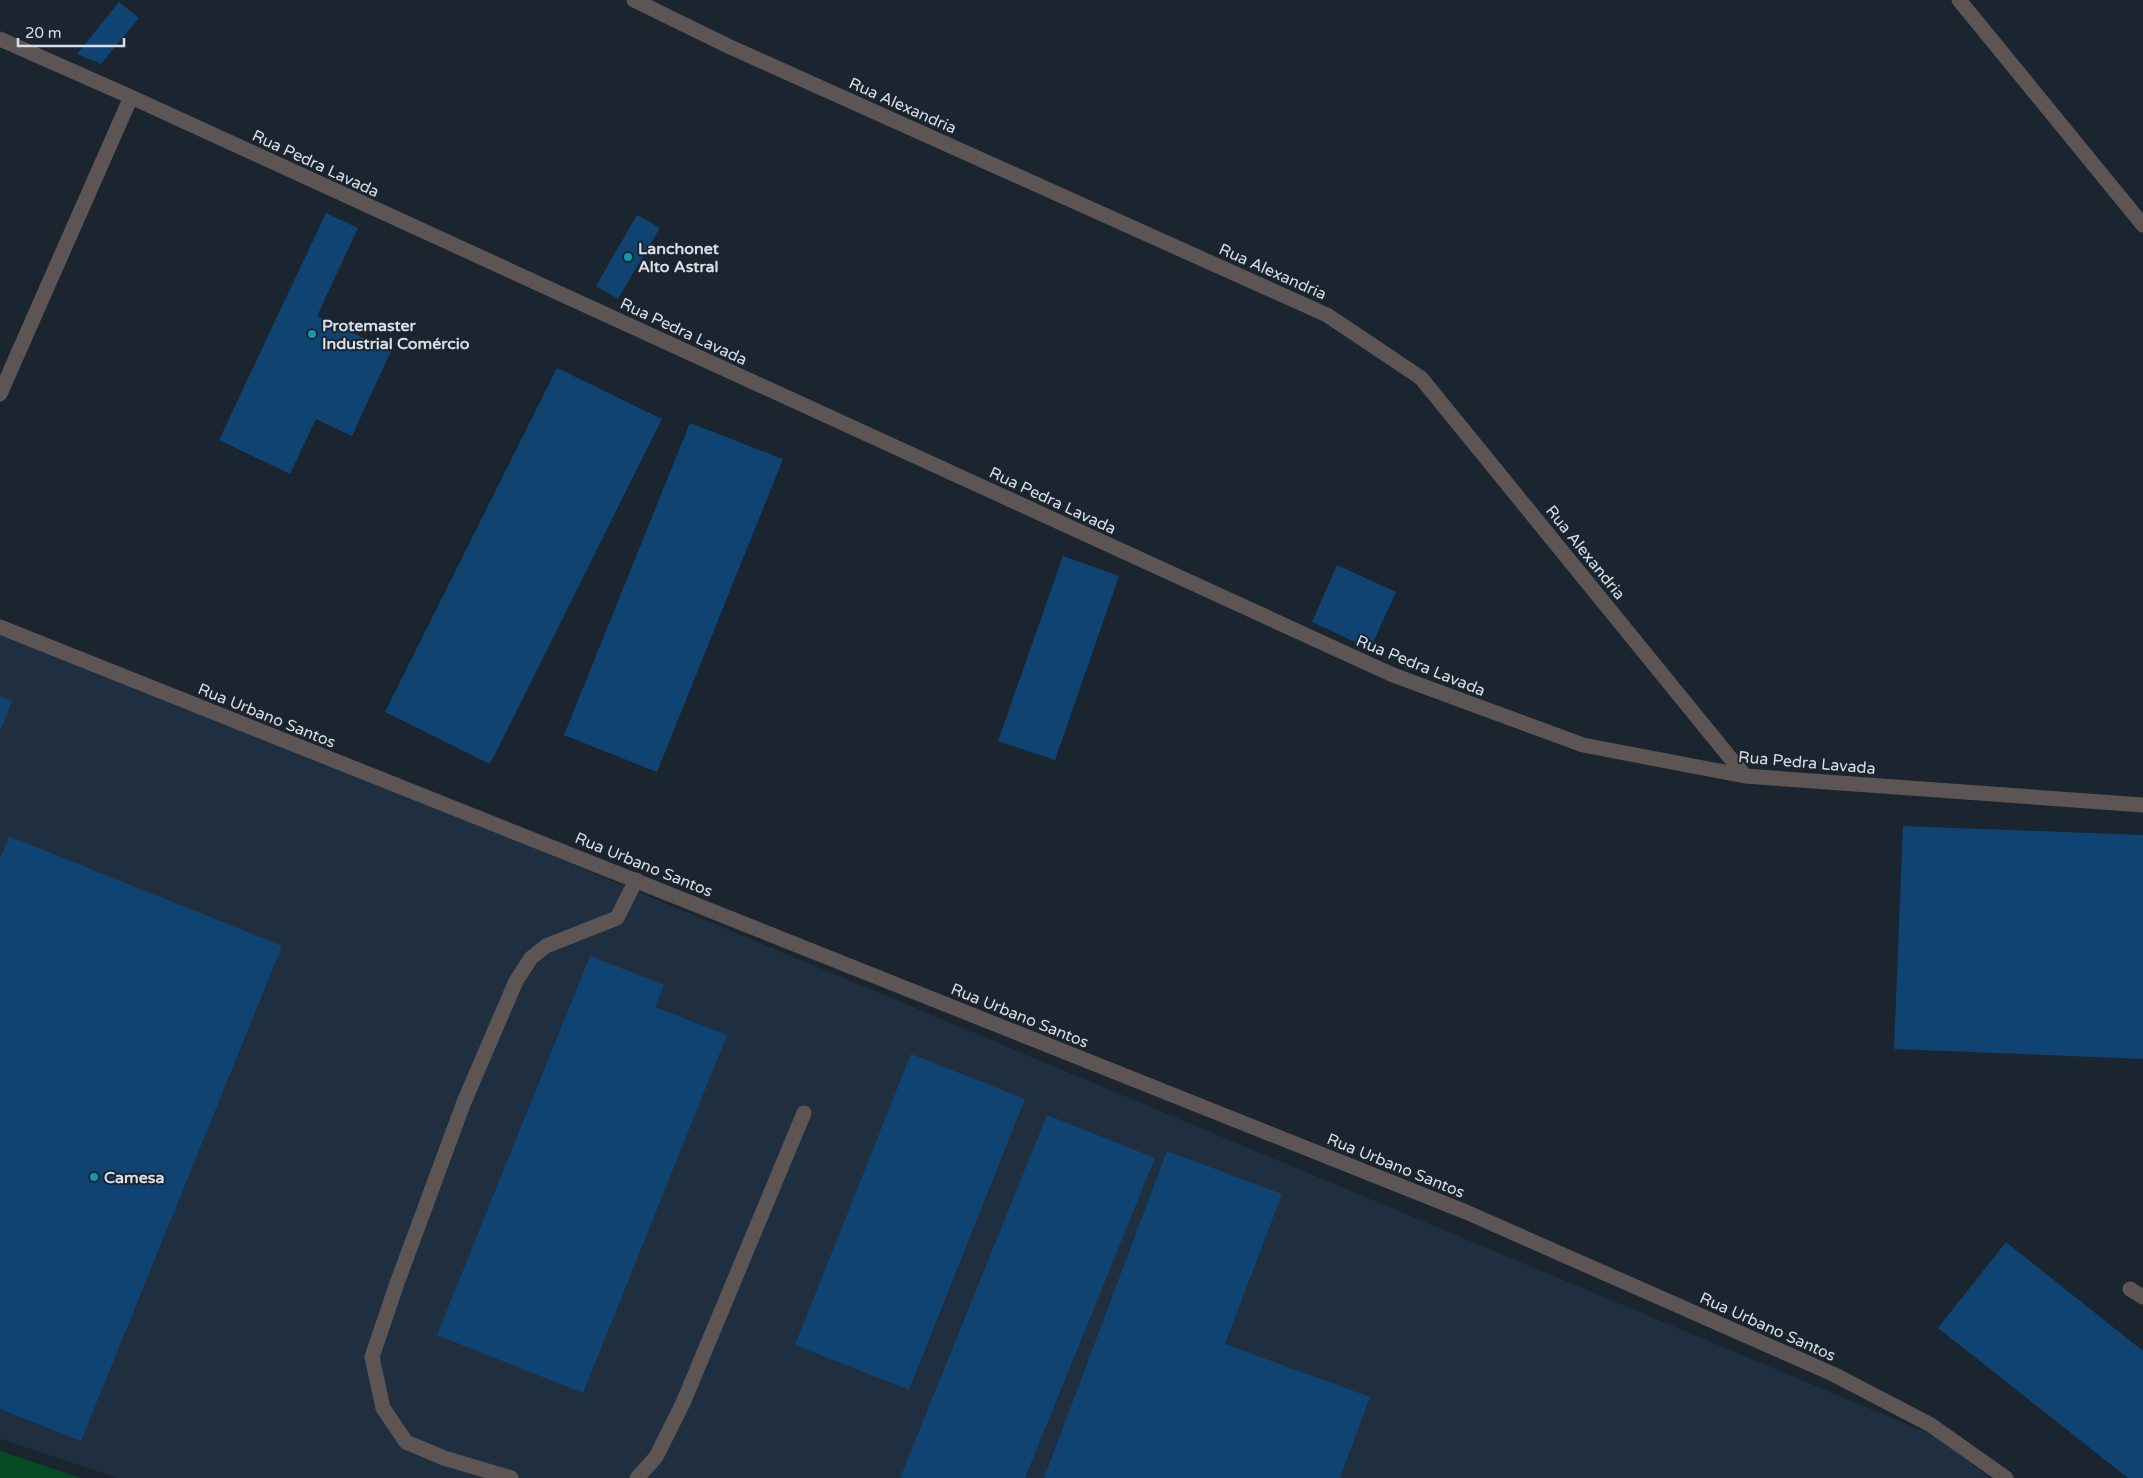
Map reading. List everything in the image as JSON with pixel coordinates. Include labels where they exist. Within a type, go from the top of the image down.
[{"type":"street","name":"Rua Alexandria","points":[[634,0],[746,54],[1328,315],[1420,378],[1746,776]]},
{"type":"street","points":[[1959,0],[2143,224]]},
{"type":"street","name":"Rua Pedra Lavada","points":[[0,39],[131,97],[1392,675],[1583,745],[1746,776],[2143,805]]},
{"type":"street","points":[[0,394],[131,97]]},
{"type":"street","name":"Rua Urbano Santos","points":[[0,627],[1466,1212],[1833,1374],[1931,1425],[2006,1478]]},
{"type":"street","points":[[511,1478],[444,1458],[406,1442],[383,1408],[372,1357],[396,1286],[464,1102],[516,981],[531,958],[546,946],[617,918],[636,880]]},
{"type":"street","points":[[637,1478],[656,1457],[683,1402],[804,1113]]},
{"type":"street","points":[[2130,1289],[2143,1297]]},
{"type":"shaded area","points":[[0,624],[1937,1437],[1990,1478],[118,1478],[0,1439]]},
{"type":"green space","points":[[0,1451],[80,1478],[0,1478]]},
{"type":"building","points":[[119,2],[139,18],[101,64],[77,54]]},
{"type":"building","name":"Protemaster Industrial Comércio","points":[[326,213],[358,228],[317,316],[391,351],[352,436],[316,419],[290,474],[219,440]]},
{"type":"building","name":"Lanchonet Alto Astral","points":[[637,215],[660,228],[618,299],[596,286]]},
{"type":"building","points":[[557,368],[662,419],[490,764],[385,712]]},
{"type":"building","points":[[690,423],[783,459],[657,772],[564,735]]},
{"type":"building","points":[[1063,556],[1119,576],[1055,760],[998,741]]},
{"type":"building","points":[[1337,565],[1396,592],[1370,649],[1312,622]]},
{"type":"building","points":[[0,696],[12,701],[0,731]]},
{"type":"building","points":[[1903,826],[2143,835],[2143,1059],[1894,1049]]},
{"type":"building","name":"Camesa","points":[[9,836],[282,946],[81,1441],[0,1409],[0,859]]},
{"type":"building","points":[[590,956],[664,985],[655,1007],[727,1035],[583,1393],[437,1335]]},
{"type":"building","points":[[911,1054],[1025,1099],[909,1390],[795,1345]]},
{"type":"building","points":[[1047,1115],[1155,1158],[1025,1478],[900,1478]]},
{"type":"building","points":[[1167,1151],[1282,1194],[1225,1344],[1370,1397],[1340,1478],[1044,1478]]},
{"type":"building","points":[[2006,1242],[2143,1351],[2143,1478],[2128,1478],[1938,1328]]},
{"type":"place","name":"Lanchonet Alto Astral","points":[[628,257]]},
{"type":"place","name":"Protemaster Industrial Comércio","points":[[312,334]]},
{"type":"place","name":"Camesa","points":[[94,1177]]}]
